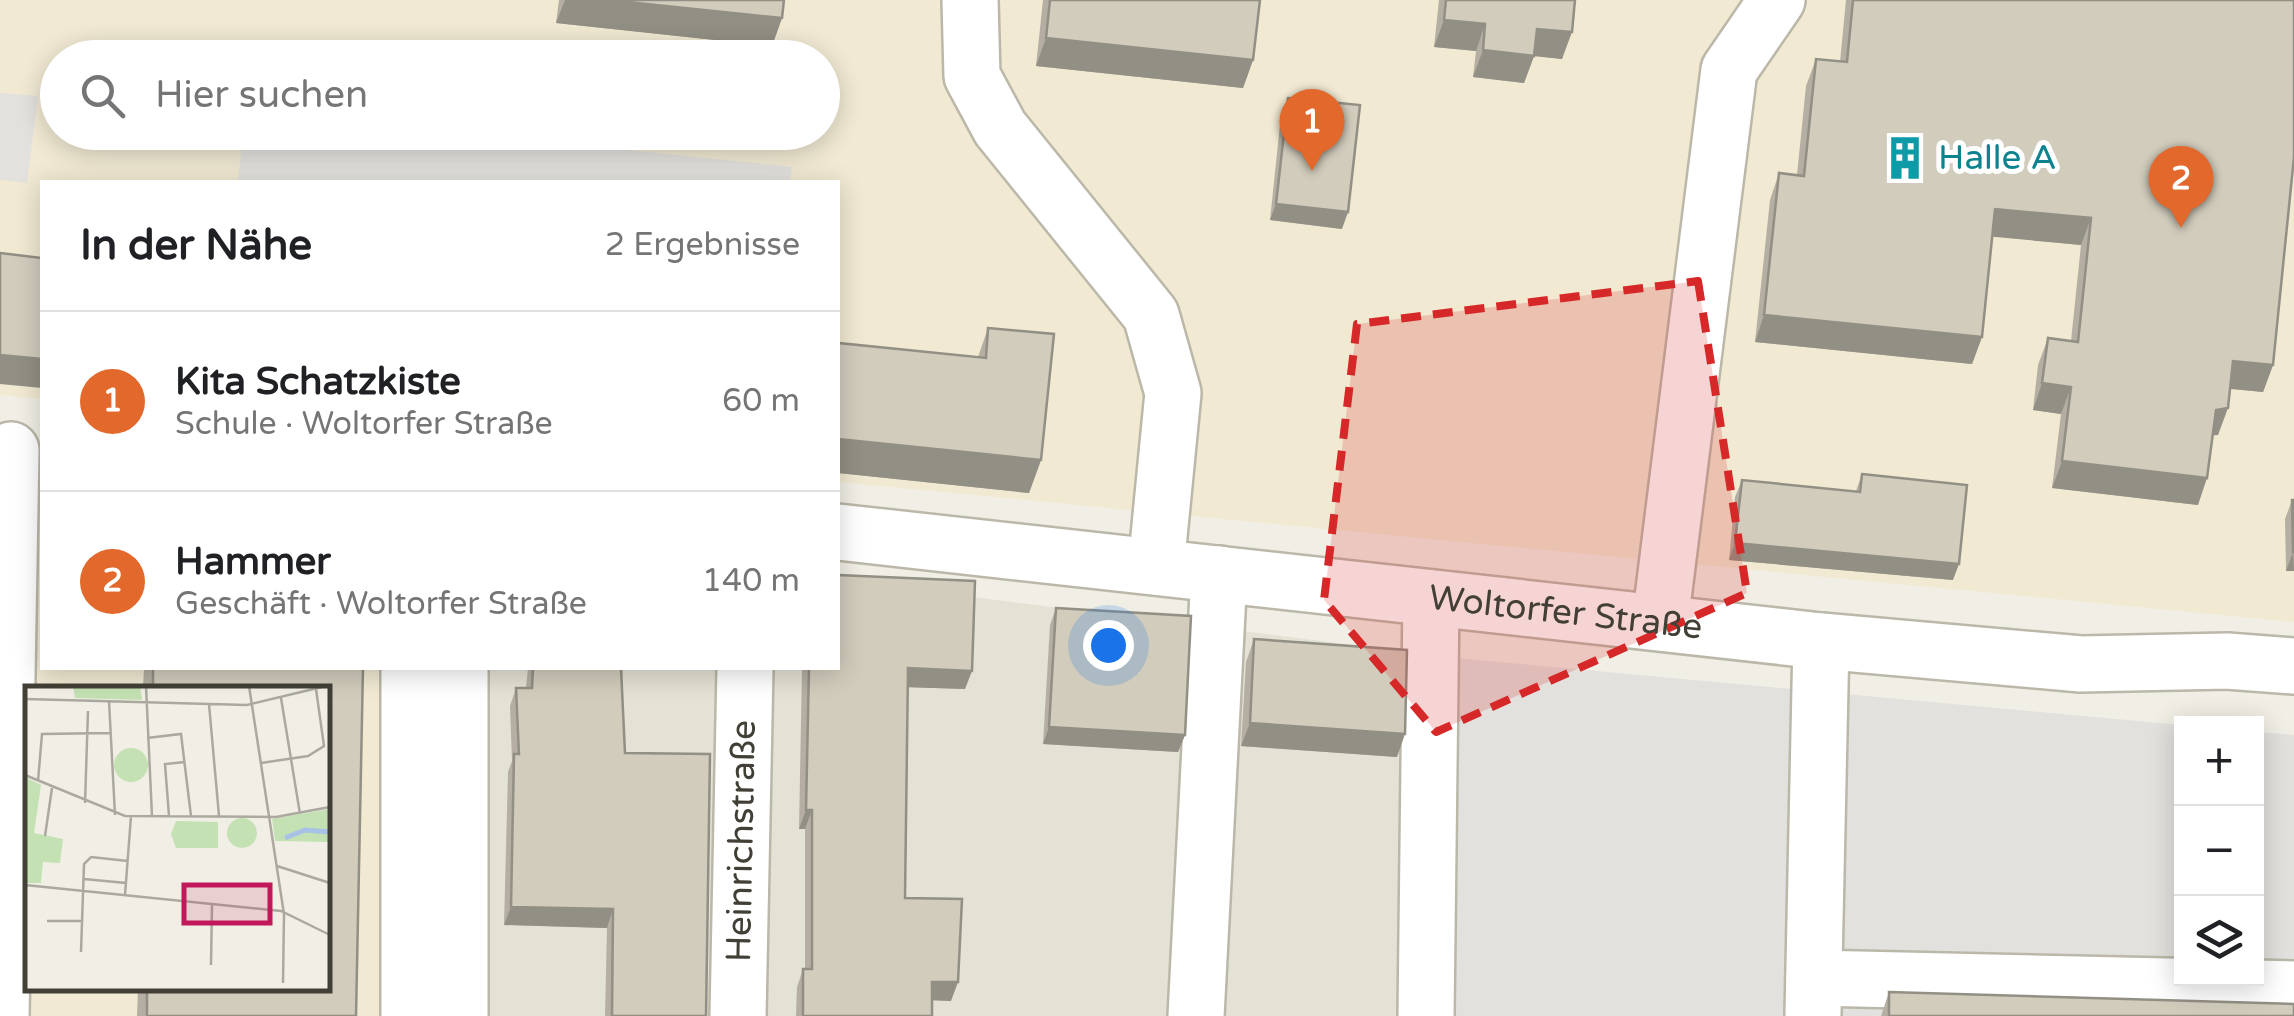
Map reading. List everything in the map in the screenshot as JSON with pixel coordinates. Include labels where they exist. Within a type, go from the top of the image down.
[{"type":"street","points":[[970,0],[972,76],[1000,128],[1151,315],[1173,393],[1156,567]]},
{"type":"street","points":[[1660,622],[1729,70],[1777,0]]},
{"type":"street","points":[[1,1016],[24,600],[18,451]]},
{"type":"street","name":"Woltorfer Straße","points":[[840,532],[1822,641],[2080,664],[2227,660],[2294,666]]},
{"type":"street","points":[[1196,1016],[1219,574]]},
{"type":"street","points":[[1426,1016],[1431,598]]},
{"type":"street","points":[[1822,641],[1813,997],[2294,989]]},
{"type":"street","points":[[409,670],[409,1016]]},
{"type":"street","points":[[460,670],[460,1016]]},
{"type":"street","name":"Heinrichstraße","points":[[738,1016],[745,670]]},
{"type":"highlighted area","points":[[1698,281],[1747,593],[1436,732],[1324,600],[1357,324]]},
{"type":"shaded area","points":[[0,0],[2294,0],[2294,622],[840,482],[840,180],[40,180],[40,399],[0,395]]},
{"type":"shaded area","points":[[0,93],[38,96],[27,183],[0,180]]},
{"type":"shaded area","points":[[241,150],[629,150],[792,167],[790,180],[238,180]]},
{"type":"shaded area","points":[[0,491],[40,495],[40,670],[421,670],[421,1016],[0,1016]]},
{"type":"shaded area","points":[[840,580],[1457,658],[1445,1016],[421,1016],[421,670],[840,670]]},
{"type":"shaded area","points":[[1457,658],[2174,724],[2174,986],[2264,986],[2264,733],[2294,735],[2294,1016],[1445,1016]]},
{"type":"building","points":[[608,0],[784,0],[782,18]]},
{"type":"building","points":[[1050,0],[1260,0],[1253,60],[1046,38]]},
{"type":"building","points":[[1446,0],[1575,0],[1572,32],[1537,29],[1534,56],[1483,50],[1485,24],[1444,20]]},
{"type":"building","points":[[1853,0],[2294,0],[2294,157],[2273,365],[2233,361],[2228,408],[2216,410],[2207,478],[2062,461],[2071,387],[2042,383],[2048,338],[2078,342],[2091,218],[1995,209],[1982,337],[1764,315],[1779,173],[1804,176],[1816,59],[1847,62]]},
{"type":"building","points":[[1288,98],[1360,105],[1348,212],[1276,204]]},
{"type":"building","points":[[0,253],[40,258],[40,359],[0,355]]},
{"type":"building","points":[[988,328],[1054,334],[1041,460],[840,439],[840,343],[986,358]]},
{"type":"building","points":[[1862,474],[1967,485],[1959,564],[1735,543],[1742,480],[1860,492]]},
{"type":"building","points":[[2294,500],[2294,552],[2293,552]]},
{"type":"building","points":[[840,575],[975,581],[972,671],[908,668],[905,898],[962,899],[958,982],[932,982],[932,1016],[803,1016],[803,969],[812,969],[812,810],[806,810],[809,670],[840,670]]},
{"type":"building","points":[[1056,608],[1191,616],[1185,735],[1049,727]]},
{"type":"building","points":[[1254,639],[1407,650],[1405,734],[1250,723]]},
{"type":"building","points":[[153,670],[363,670],[356,1016],[147,1016],[147,991],[330,991],[330,686],[153,686]]},
{"type":"building","points":[[533,670],[621,670],[625,753],[710,754],[706,1016],[612,1016],[613,909],[511,907],[514,754],[519,754],[516,688],[532,688]]},
{"type":"building","points":[[1889,992],[2294,1004],[2294,1016],[1889,1016]]},
{"type":"place","name":"Halle A","points":[[1905,158]]},
{"type":"place","name":"Kita Schatzkiste","points":[[1312,171]]},
{"type":"place","name":"Hammer","points":[[2181,228]]}]
